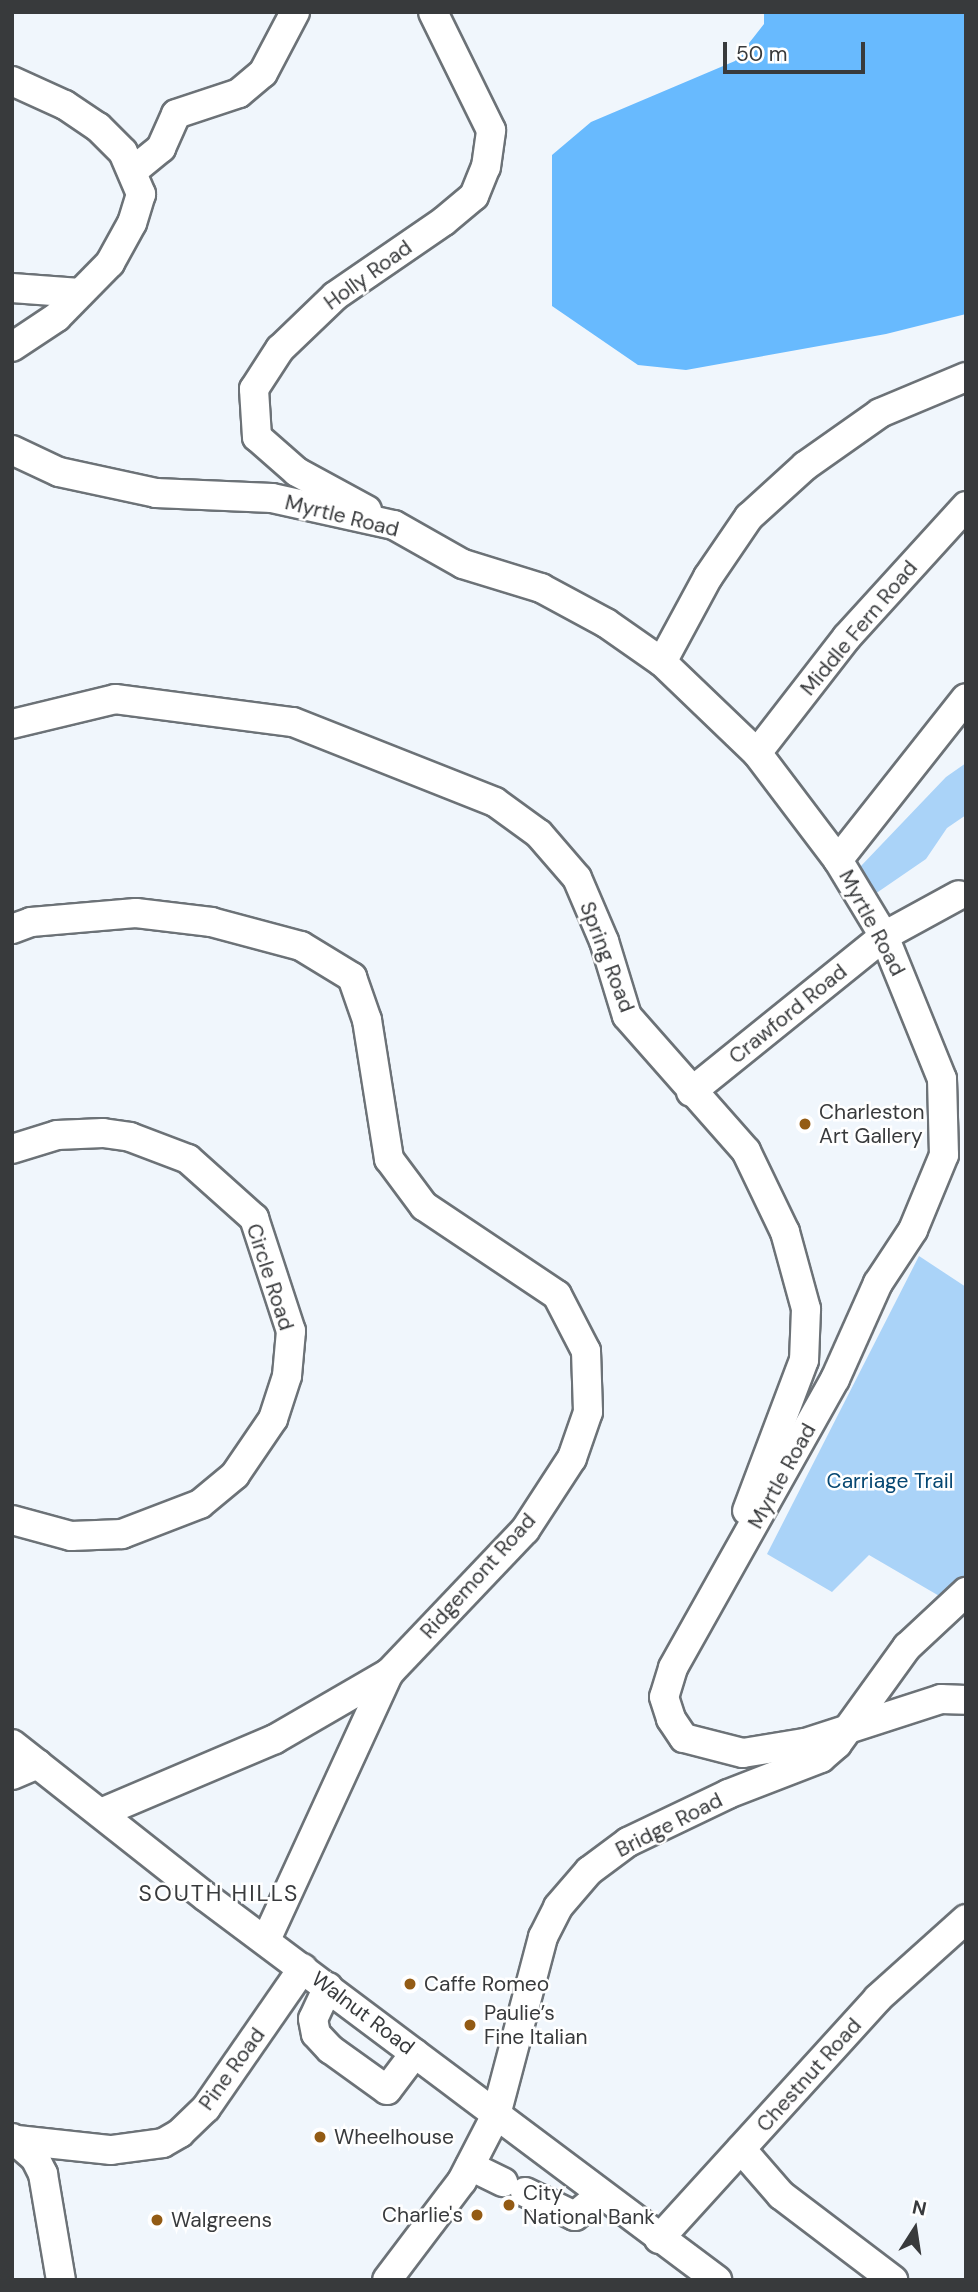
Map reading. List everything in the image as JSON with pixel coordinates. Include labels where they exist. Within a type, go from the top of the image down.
[{"type":"street","points":[[134,170],[161,148],[176,114],[239,93],[263,73],[295,12]]},
{"type":"street","name":"Holly Road","points":[[394,525],[297,472],[257,438],[254,389],[280,349],[335,296],[444,221],[474,196],[486,167],[491,130],[433,12]]},
{"type":"street","points":[[12,81],[65,105],[98,127],[123,152],[134,170],[141,194],[132,223],[110,263],[57,317],[12,347]]},
{"type":"street","points":[[12,288],[80,293]]},
{"type":"street","points":[[662,662],[708,578],[749,517],[805,466],[880,413],[966,377]]},
{"type":"street","name":"Myrtle Road","points":[[12,450],[58,472],[156,493],[272,498],[394,525],[463,564],[541,588],[606,623],[662,662],[757,753],[838,860],[884,936],[943,1079],[944,1155],[914,1230],[878,1283],[835,1379],[723,1584],[673,1668],[664,1697],[684,1738],[743,1753],[769,1752],[847,1730]]},
{"type":"street","name":"Middle Fern Road","points":[[757,753],[846,637],[966,506]]},
{"type":"street","points":[[838,860],[966,698]]},
{"type":"street","name":"Spring Road","points":[[12,724],[115,699],[293,722],[495,802],[539,834],[576,878],[604,941],[627,1016],[691,1092],[746,1151],[785,1232],[806,1309],[804,1360],[723,1584]]},
{"type":"street","name":"Crawford Road","points":[[691,1092],[884,936],[959,895]]},
{"type":"street","name":"Ridgemont Road","points":[[12,929],[31,922],[136,913],[211,922],[301,946],[352,977],[367,1020],[389,1159],[424,1206],[557,1295],[586,1351],[587,1412],[572,1458],[525,1530],[389,1674],[275,1740],[100,1813]]},
{"type":"street","name":"Circle Road","points":[[12,1149],[57,1135],[103,1133],[130,1137],[188,1159],[254,1218],[291,1331],[287,1376],[273,1419],[235,1475],[200,1504],[122,1534],[71,1536],[12,1520]]},
{"type":"street","name":"Bridge Road","points":[[387,2280],[470,2166],[496,2115],[543,1937],[558,1907],[589,1871],[628,1842],[676,1817],[821,1758],[847,1730],[907,1647],[966,1592]]},
{"type":"street","points":[[266,1940],[389,1674]]},
{"type":"street","points":[[847,1730],[941,1699],[966,1700]]},
{"type":"street","name":"Walnut Road","points":[[12,1744],[659,2239],[717,2280]]},
{"type":"street","points":[[12,1775],[38,1764]]},
{"type":"street","name":"Chestnut Road","points":[[659,2239],[878,1998],[966,1919]]},
{"type":"street","name":"Pine Road","points":[[14,2139],[111,2150],[163,2143],[180,2133],[206,2108],[303,1968]]},
{"type":"street","points":[[328,1987],[313,2019],[316,2034],[330,2049],[387,2090],[415,2053]]},
{"type":"street","points":[[14,2139],[43,2174],[61,2280]]},
{"type":"street","points":[[741,2149],[781,2195],[893,2280]]},
{"type":"street","points":[[470,2166],[575,2216],[601,2194]]},
{"type":"green space","points":[[966,763],[966,815],[947,828],[926,859],[875,894],[860,867],[946,777]]},
{"type":"green space","name":"Carriage Trail","points":[[919,1256],[966,1287],[966,1579],[941,1597],[869,1555],[832,1592],[767,1554]]},
{"type":"shaded area","points":[[764,12],[966,12],[966,314],[886,334],[686,370],[638,365],[552,306],[552,155],[591,122],[735,61],[764,24]]},
{"type":"place","name":"Charleston Art Gallery","points":[[805,1124]]},
{"type":"place","name":"Caffe Romeo","points":[[410,1984]]},
{"type":"place","name":"Paulie’s Fine Italian","points":[[470,2025]]},
{"type":"place","name":"Wheelhouse","points":[[320,2137]]},
{"type":"place","name":"City National Bank","points":[[509,2205]]},
{"type":"place","name":"Charlie's","points":[[477,2215]]},
{"type":"place","name":"Walgreens","points":[[157,2220]]},
{"type":"district","name":"SOUTH HILLS","points":[[219,1893]]}]
